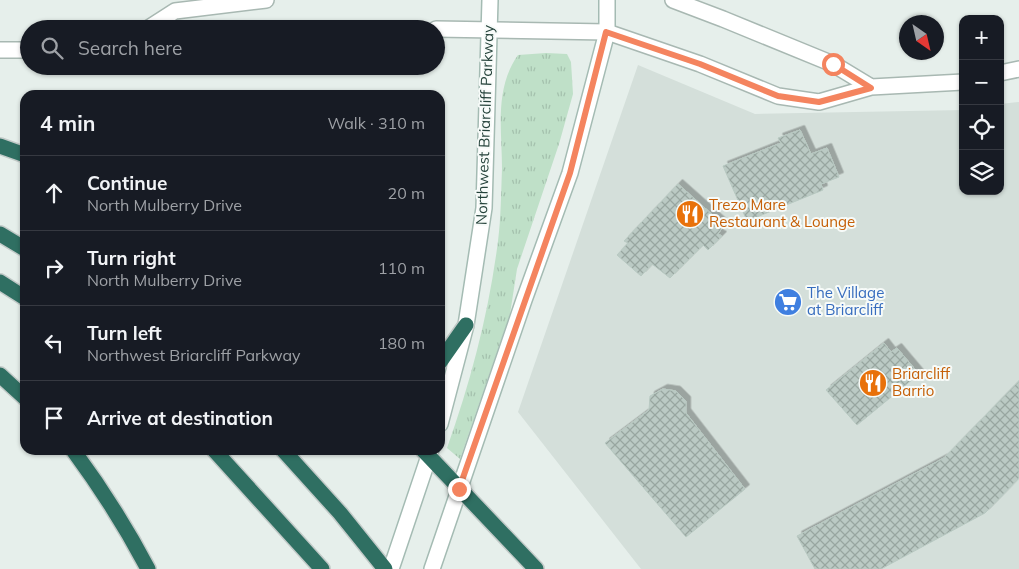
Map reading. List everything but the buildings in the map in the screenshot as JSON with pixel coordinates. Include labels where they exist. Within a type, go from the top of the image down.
[{"type":"highway","points":[[0,146],[20,153]]},
{"type":"highway","points":[[0,234],[20,246]]},
{"type":"highway","points":[[0,282],[20,295]]},
{"type":"highway","points":[[445,355],[466,325]]},
{"type":"highway","points":[[0,375],[20,393]]},
{"type":"highway","points":[[77,455],[99,485],[131,535],[148,569]]},
{"type":"highway","points":[[219,455],[322,568]]},
{"type":"highway","points":[[288,455],[340,513],[385,569]]},
{"type":"highway","points":[[430,455],[459,489],[536,569]]},
{"type":"main road","points":[[161,20],[175,11],[266,0]]},
{"type":"main road","name":"Northwest Briarcliff Parkway","points":[[445,405],[466,325],[484,208],[490,0]]},
{"type":"main road","points":[[432,569],[570,173],[606,32],[608,0]]},
{"type":"main road","points":[[673,0],[833,64],[871,88]]},
{"type":"main road","points":[[445,29],[606,32],[700,64],[778,96],[819,102],[871,88],[959,82]]},
{"type":"main road","points":[[0,50],[20,50]]},
{"type":"main road","points":[[1004,72],[1019,69]]},
{"type":"main road","points":[[391,569],[426,455]]},
{"type":"shaded area","name":"The Village at Briarcliff","points":[[638,65],[755,114],[959,110],[959,195],[1004,195],[1004,104],[1019,102],[1019,569],[641,569],[518,412]]},
{"type":"green space","points":[[567,54],[571,62],[573,94],[559,144],[517,269],[510,314],[460,459],[447,448],[464,397],[490,294],[500,214],[502,96],[510,68],[518,55]]},
{"type":"place","name":"Trezo Mare Restaurant & Lounge","points":[[690,214]]},
{"type":"place","name":"The Village at Briarcliff","points":[[788,302]]},
{"type":"place","name":"Briarcliff Barrio","points":[[873,383]]},
{"type":"route","points":[[459,489],[570,173],[606,32],[700,64],[778,96],[819,102],[871,88],[833,64]]}]
